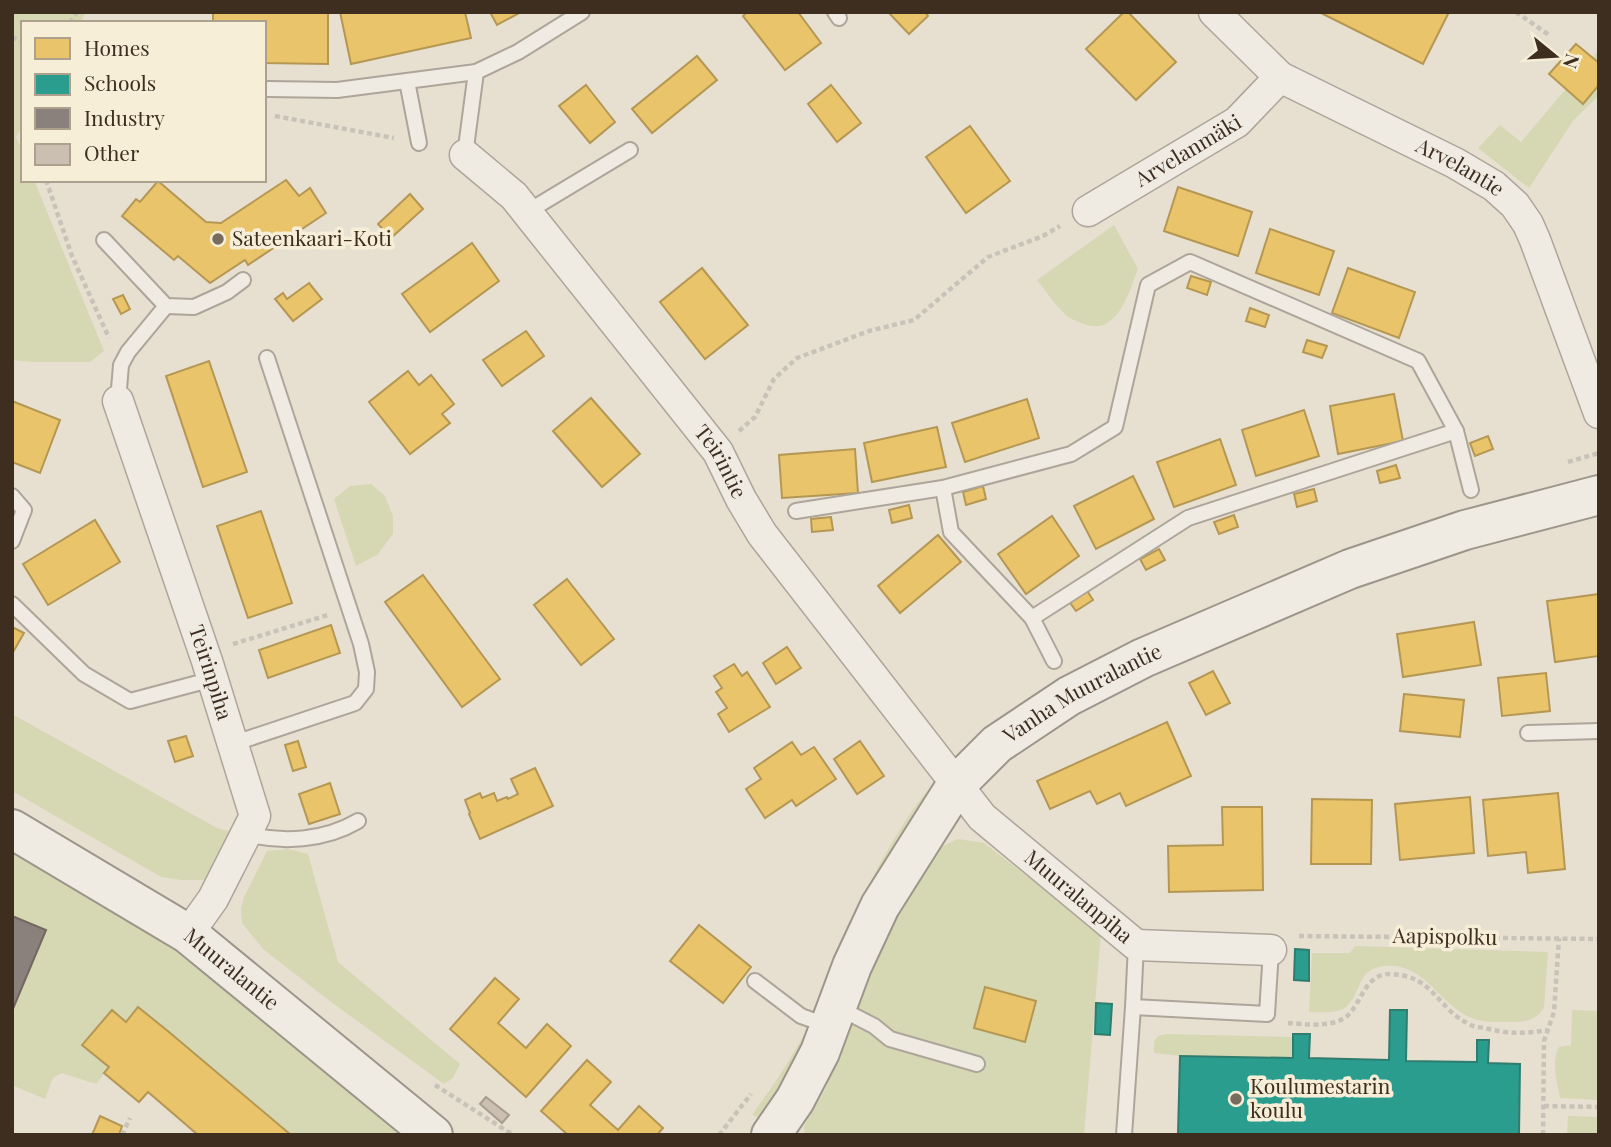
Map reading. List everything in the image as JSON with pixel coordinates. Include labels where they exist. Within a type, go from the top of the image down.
[{"type":"street","name":"Arvelantie","points":[[1214,12],[1280,77],[1455,163],[1494,186],[1515,205],[1535,240],[1599,413]]},
{"type":"street","name":"Arvelanmäki","points":[[1088,211],[1237,122],[1280,77]]},
{"type":"street","name":"Teirintie","points":[[465,155],[514,196],[718,452],[762,534],[957,784]]},
{"type":"street","name":"Teirinpiha","points":[[118,401],[213,679],[255,816],[213,898],[188,934]]},
{"type":"street","name":"Vanha Muuralantie","points":[[771,1135],[795,1100],[820,1052],[852,967],[880,906],[957,784],[997,744],[1069,696],[1143,658],[1350,569],[1465,530],[1599,495]]},
{"type":"street","name":"Muuralanpiha","points":[[957,784],[982,817],[1136,945],[1281,943]]},
{"type":"street","name":"Muuralantie","points":[[12,829],[188,934],[433,1135]]},
{"type":"lane","points":[[268,89],[337,90],[476,72],[518,52],[582,12]]},
{"type":"lane","points":[[465,155],[476,72]]},
{"type":"lane","points":[[407,81],[419,143]]},
{"type":"lane","points":[[527,212],[630,149]]},
{"type":"lane","points":[[104,240],[166,306],[194,307],[227,292],[243,280]]},
{"type":"lane","points":[[796,511],[943,488],[1070,454],[1115,426],[1148,285],[1190,262],[1418,361],[1455,432],[1471,490]]},
{"type":"lane","points":[[118,401],[121,365],[128,352],[166,306]]},
{"type":"lane","points":[[232,744],[355,703],[366,689],[367,672],[362,644],[267,358]]},
{"type":"lane","points":[[1032,618],[1188,518],[1455,432]]},
{"type":"lane","points":[[943,488],[951,532],[1032,618],[1054,661]]},
{"type":"lane","points":[[12,496],[24,510],[12,541]]},
{"type":"lane","points":[[12,604],[84,674],[130,701],[213,679]]},
{"type":"lane","points":[[1528,733],[1599,732]]},
{"type":"lane","points":[[245,834],[261,838],[302,839],[343,830],[358,821]]},
{"type":"lane","points":[[1133,1006],[1267,1014],[1281,943]]},
{"type":"lane","points":[[1124,1135],[1136,945]]},
{"type":"lane","points":[[755,981],[801,1016],[834,1017],[874,1026],[890,1039],[977,1065]]},
{"type":"path","points":[[1516,12],[1549,36]]},
{"type":"path","points":[[266,114],[398,139]]},
{"type":"path","points":[[47,182],[72,256],[121,365]]},
{"type":"path","points":[[718,452],[755,417],[774,379],[797,358],[869,331],[914,320],[988,257],[1043,236],[1088,211]]},
{"type":"path","points":[[232,645],[349,608]]},
{"type":"path","points":[[1543,1135],[1544,1041],[1554,1012],[1559,938]]},
{"type":"path","name":"Aapispolku","points":[[1281,943],[1599,939]]},
{"type":"path","points":[[1288,1023],[1335,1022],[1346,1016],[1375,978],[1386,974],[1401,975],[1419,982],[1470,1025],[1522,1034],[1548,1030]]},
{"type":"path","points":[[1544,1106],[1599,1107]]},
{"type":"path","points":[[122,1135],[130,1118]]},
{"type":"green space","points":[[12,12],[86,12],[81,21],[21,21],[21,128],[16,137],[21,148],[21,182],[35,182],[104,351],[90,362],[12,360]]},
{"type":"green space","points":[[1599,50],[1599,95],[1573,121],[1529,188],[1478,148],[1500,125],[1521,142]]},
{"type":"green space","points":[[1114,225],[1138,269],[1126,300],[1105,324],[1095,326],[1073,320],[1037,280]]},
{"type":"green space","points":[[371,484],[385,496],[393,516],[393,534],[377,555],[356,566],[334,499],[350,486]]},
{"type":"green space","points":[[12,714],[217,828],[229,831],[216,866],[205,880],[161,877],[12,791]]},
{"type":"green space","points":[[932,786],[932,796],[819,1004],[868,886],[909,816]]},
{"type":"green space","points":[[958,839],[984,843],[1101,933],[1084,1135],[804,1135],[804,1126],[825,1090],[875,959],[903,901],[936,849]]},
{"type":"green space","points":[[12,845],[248,994],[413,1135],[291,1135],[139,1007],[126,1022],[112,1010],[83,1045],[109,1067],[96,1084],[62,1073],[53,1078],[45,1099],[14,1086],[12,1089],[12,1011],[46,930],[12,916]]},
{"type":"green space","points":[[288,849],[308,854],[338,962],[460,1064],[453,1078],[444,1084],[331,1002],[263,949],[242,923],[244,897],[267,851]]},
{"type":"green space","points":[[1355,946],[1548,952],[1544,1008],[1534,1018],[1522,1022],[1474,1019],[1451,1005],[1420,976],[1401,967],[1390,966],[1379,967],[1367,974],[1346,1007],[1338,1011],[1309,1012],[1312,953],[1350,953]]},
{"type":"green space","points":[[1572,1010],[1599,1011],[1599,1100],[1560,1098],[1555,1059],[1559,1047],[1571,1045]]},
{"type":"green space","points":[[1158,1036],[1293,1037],[1293,1058],[1154,1053],[1154,1042]]},
{"type":"green space","points":[[803,1037],[807,1049],[766,1120],[752,1115],[780,1075]]},
{"type":"green space","points":[[1568,1116],[1599,1117],[1599,1135],[1567,1135]]},
{"type":"building: Homes","points":[[213,12],[328,12],[328,64],[266,63],[266,21],[213,21]]},
{"type":"building: Homes","points":[[340,12],[465,12],[471,38],[351,64]]},
{"type":"building: Homes","points":[[490,12],[521,12],[497,25]]},
{"type":"building: Homes","points":[[747,12],[798,12],[821,43],[785,70],[743,16]]},
{"type":"building: Homes","points":[[888,12],[925,12],[928,16],[909,34]]},
{"type":"building: Homes","points":[[1124,12],[1128,12],[1176,62],[1136,100],[1086,49]]},
{"type":"building: Homes","points":[[1319,12],[1445,12],[1448,14],[1423,64]]},
{"type":"building: Homes","points":[[1576,44],[1599,63],[1599,85],[1583,104],[1549,74]]},
{"type":"building: Homes","points":[[697,56],[717,80],[652,133],[632,109]]},
{"type":"building: Homes","points":[[586,85],[615,122],[590,143],[559,106]]},
{"type":"building: Homes","points":[[831,85],[861,123],[837,142],[808,104]]},
{"type":"building: Homes","points":[[970,126],[1010,181],[966,213],[926,157]]},
{"type":"building: Homes","name":"Sateenkaari-Koti","points":[[286,180],[299,196],[310,188],[326,213],[248,265],[245,260],[210,283],[178,256],[174,260],[122,216],[136,199],[140,202],[159,182],[206,222],[221,223]]},
{"type":"building: Homes","points":[[1178,187],[1252,212],[1238,256],[1164,231]]},
{"type":"building: Homes","points":[[410,194],[423,209],[391,238],[378,224]]},
{"type":"building: Homes","points":[[1270,229],[1334,251],[1319,295],[1256,273]]},
{"type":"building: Homes","points":[[472,243],[499,281],[430,332],[402,294]]},
{"type":"building: Homes","points":[[702,268],[748,325],[705,359],[660,302]]},
{"type":"building: Homes","points":[[1348,268],[1415,292],[1399,338],[1332,313]]},
{"type":"building: Homes","points":[[1191,276],[1211,282],[1207,295],[1187,288]]},
{"type":"building: Homes","points":[[309,283],[322,299],[293,321],[275,299],[283,293],[287,299]]},
{"type":"building: Homes","points":[[123,295],[130,309],[121,314],[113,299]]},
{"type":"building: Homes","points":[[1250,308],[1269,315],[1265,327],[1246,321]]},
{"type":"building: Homes","points":[[526,331],[544,356],[502,386],[483,360]]},
{"type":"building: Homes","points":[[1307,340],[1327,346],[1322,358],[1303,352]]},
{"type":"building: Homes","points":[[209,361],[247,472],[203,487],[166,376]]},
{"type":"building: Homes","points":[[408,371],[419,385],[431,375],[454,404],[442,414],[450,423],[410,454],[369,402]]},
{"type":"building: Homes","points":[[1394,394],[1403,441],[1338,454],[1330,406]]},
{"type":"building: Homes","points":[[591,398],[640,454],[602,487],[553,431]]},
{"type":"building: Homes","points":[[1027,399],[1039,438],[965,462],[952,423]]},
{"type":"building: Homes","points":[[12,401],[60,420],[40,473],[12,462]]},
{"type":"building: Homes","points":[[1304,410],[1319,456],[1256,476],[1242,430]]},
{"type":"building: Homes","points":[[937,427],[946,467],[872,482],[864,443]]},
{"type":"building: Homes","points":[[1488,436],[1493,449],[1475,456],[1470,443]]},
{"type":"building: Homes","points":[[1220,439],[1236,485],[1174,507],[1157,462]]},
{"type":"building: Homes","points":[[855,449],[858,493],[782,498],[779,455]]},
{"type":"building: Homes","points":[[1396,465],[1400,478],[1380,483],[1377,471]]},
{"type":"building: Homes","points":[[1133,476],[1154,519],[1096,549],[1074,506]]},
{"type":"building: Homes","points":[[983,486],[986,499],[966,505],[963,492]]},
{"type":"building: Homes","points":[[1314,489],[1317,501],[1297,507],[1294,494]]},
{"type":"building: Homes","points":[[909,505],[912,518],[892,523],[889,510]]},
{"type":"building: Homes","points":[[261,511],[292,603],[248,618],[217,526]]},
{"type":"building: Homes","points":[[1234,515],[1238,527],[1219,534],[1214,522]]},
{"type":"building: Homes","points":[[1052,516],[1079,556],[1026,594],[998,554]]},
{"type":"building: Homes","points":[[831,517],[833,530],[812,532],[811,519]]},
{"type":"building: Homes","points":[[95,520],[120,562],[48,605],[23,564]]},
{"type":"building: Homes","points":[[938,535],[961,562],[900,613],[878,586]]},
{"type":"building: Homes","points":[[1159,549],[1165,560],[1146,570],[1140,559]]},
{"type":"building: Homes","points":[[423,575],[500,679],[462,707],[385,602]]},
{"type":"building: Homes","points":[[567,579],[614,639],[581,665],[534,605]]},
{"type":"building: Homes","points":[[1086,589],[1093,600],[1076,611],[1068,600]]},
{"type":"building: Homes","points":[[1599,594],[1599,656],[1555,662],[1547,601]]},
{"type":"building: Homes","points":[[1474,622],[1481,665],[1403,677],[1397,634]]},
{"type":"building: Homes","points":[[331,625],[340,653],[268,678],[259,650]]},
{"type":"building: Homes","points":[[12,627],[24,633],[12,654]]},
{"type":"building: Homes","points":[[787,647],[801,668],[776,684],[763,663]]},
{"type":"building: Homes","points":[[734,664],[742,676],[747,672],[770,707],[729,732],[718,714],[727,708],[716,692],[722,688],[714,676]]},
{"type":"building: Homes","points":[[1213,671],[1230,703],[1206,715],[1189,683]]},
{"type":"building: Homes","points":[[1546,673],[1550,711],[1502,716],[1498,678]]},
{"type":"building: Homes","points":[[1404,694],[1464,700],[1460,737],[1400,731]]},
{"type":"building: Homes","points":[[1167,722],[1191,776],[1126,806],[1120,793],[1097,804],[1090,791],[1050,809],[1037,781]]},
{"type":"building: Homes","points":[[186,736],[193,756],[175,762],[168,741]]},
{"type":"building: Homes","points":[[298,741],[306,767],[293,771],[285,745]]},
{"type":"building: Homes","points":[[860,741],[884,776],[857,794],[834,759]]},
{"type":"building: Homes","points":[[792,742],[801,755],[814,747],[836,779],[796,806],[792,800],[765,818],[746,789],[761,779],[754,768]]},
{"type":"building: Homes","points":[[535,768],[553,806],[480,839],[465,800],[480,793],[482,798],[494,793],[497,801],[507,797],[508,799],[518,794],[511,779]]},
{"type":"building: Homes","points":[[330,783],[340,814],[309,824],[299,794]]},
{"type":"building: Homes","points":[[1558,793],[1565,869],[1528,873],[1526,852],[1488,856],[1483,800]]},
{"type":"building: Homes","points":[[1470,797],[1474,853],[1400,860],[1395,804]]},
{"type":"building: Homes","points":[[1312,799],[1372,800],[1371,864],[1311,864]]},
{"type":"building: Homes","points":[[1222,807],[1262,807],[1263,890],[1169,892],[1168,846],[1223,845]]},
{"type":"building: Homes","points":[[699,925],[751,967],[723,1003],[670,961]]},
{"type":"building: Homes","points":[[495,978],[519,999],[498,1023],[526,1048],[547,1024],[571,1046],[526,1097],[450,1029]]},
{"type":"building: Homes","points":[[985,987],[1036,1001],[1025,1042],[974,1028]]},
{"type":"building: Homes","points":[[138,1007],[291,1135],[198,1135],[148,1092],[139,1102],[104,1073],[109,1067],[82,1045],[112,1010],[126,1022]]},
{"type":"building: Homes","points":[[587,1060],[611,1082],[590,1105],[618,1130],[639,1106],[663,1128],[657,1135],[568,1135],[541,1111]]},
{"type":"building: Homes","points":[[100,1116],[122,1126],[119,1135],[92,1135]]},
{"type":"building: Schools","points":[[1295,949],[1309,950],[1309,981],[1294,980]]},
{"type":"building: Schools","points":[[1096,1003],[1112,1004],[1110,1035],[1095,1034]]},
{"type":"building: Schools","points":[[1390,1010],[1407,1010],[1406,1061],[1477,1062],[1477,1040],[1489,1040],[1488,1063],[1520,1064],[1519,1135],[1178,1135],[1180,1056],[1293,1058],[1293,1034],[1310,1034],[1309,1058],[1389,1060]]},
{"type":"building: Industry","points":[[12,916],[46,930],[12,1011]]},
{"type":"building: Other","points":[[486,1097],[509,1115],[502,1123],[480,1104]]},
{"type":"place","name":"Sateenkaari-Koti","points":[[218,239]]},
{"type":"place","name":"Koulumestarin koulu","points":[[1236,1099]]}]
